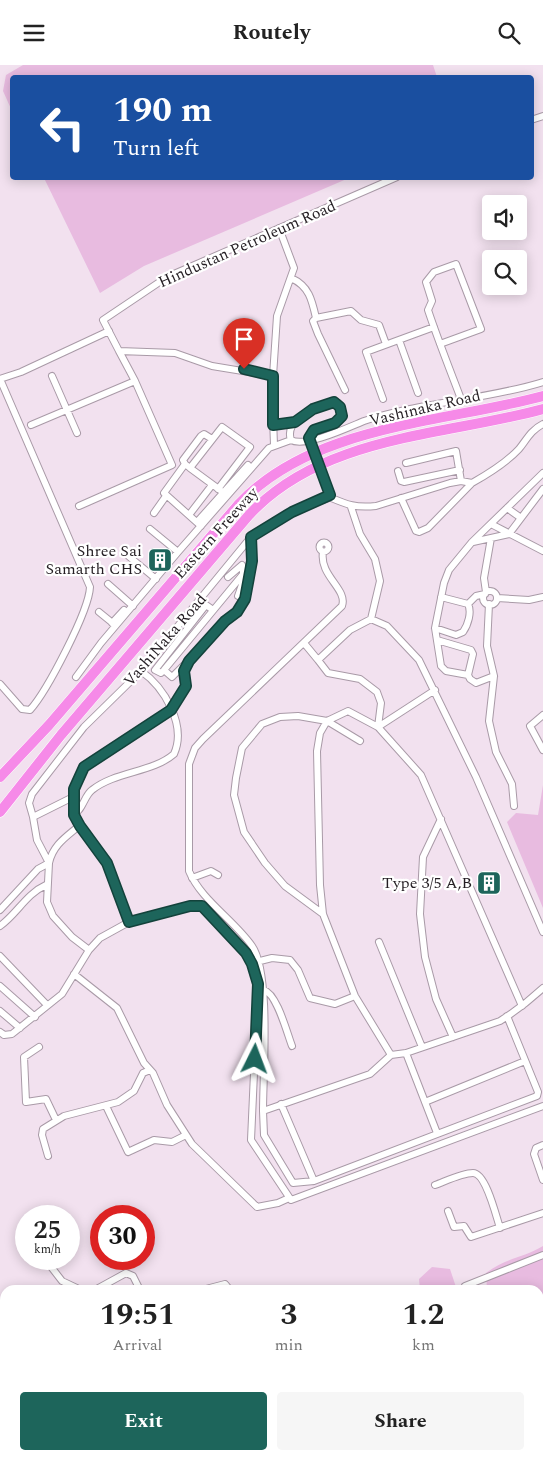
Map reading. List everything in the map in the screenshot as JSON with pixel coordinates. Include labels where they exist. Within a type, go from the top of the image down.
[{"type":"highway","name":"Eastern Freeway","points":[[0,777],[49,725],[238,505],[270,475],[285,466],[370,433],[478,412],[543,396]]},
{"type":"highway","name":"Eastern Freeway","points":[[0,812],[61,735],[217,553],[259,505],[278,488],[338,458],[374,445],[480,424],[543,409]]},
{"type":"street","name":"Hindustan Petroleum Road","points":[[109,331],[103,319],[167,277],[390,180]]},
{"type":"street","points":[[76,677],[114,624],[156,579],[199,524],[274,445],[273,376],[277,316],[294,268],[279,228]]},
{"type":"street","points":[[440,344],[481,329],[456,265],[434,272],[426,282],[432,301],[428,310],[440,344],[462,399]]},
{"type":"street","points":[[291,278],[298,281],[311,295],[316,318],[314,321],[318,334],[345,389]]},
{"type":"street","points":[[316,318],[351,311],[361,320],[379,325],[386,345]]},
{"type":"street","points":[[383,399],[366,352],[434,327]]},
{"type":"street","points":[[0,684],[22,709],[30,711],[51,679],[87,605],[90,587],[0,379],[21,372],[109,331],[135,381],[172,465],[79,506]]},
{"type":"street","points":[[399,340],[418,393]]},
{"type":"street","points":[[119,351],[175,353],[212,366],[273,376]]},
{"type":"street","points":[[52,376],[77,433]]},
{"type":"street","points":[[31,425],[135,381]]},
{"type":"street","name":"Vashinaka Road","points":[[274,445],[291,441],[298,442],[317,439],[366,421],[543,382]]},
{"type":"street","points":[[291,441],[290,436],[295,422],[302,415],[320,406],[334,402],[338,403],[342,416],[335,423],[317,428],[309,438],[311,449],[329,494],[351,507],[376,506],[461,481],[472,483]]},
{"type":"street","points":[[273,425],[295,422]]},
{"type":"street","points":[[401,498],[416,531],[420,532],[428,527],[472,483],[486,475],[518,449],[534,429],[543,424]]},
{"type":"street","points":[[154,513],[166,496],[165,491],[221,427],[224,427],[250,447],[218,489],[199,524]]},
{"type":"street","points":[[212,439],[204,434],[201,436],[183,461],[218,489]]},
{"type":"street","points":[[406,463],[454,451],[460,470],[461,481]]},
{"type":"street","points":[[189,515],[248,465]]},
{"type":"street","points":[[398,471],[401,481],[404,482],[460,470]]},
{"type":"street","points":[[494,676],[476,683],[468,675],[443,669],[435,628],[441,597],[449,569],[472,542],[543,473]]},
{"type":"street","points":[[472,542],[509,534],[543,489]]},
{"type":"street","name":"VashiNaka Road","points":[[49,863],[37,840],[29,803],[32,794],[84,727],[141,671],[198,601],[229,572],[251,537],[292,512],[329,494]]},
{"type":"street","points":[[166,496],[199,524]]},
{"type":"street","points":[[318,661],[350,630],[370,619],[380,581],[375,559],[360,535],[351,507]]},
{"type":"street","points":[[507,508],[521,518]]},
{"type":"street","points":[[491,524],[543,551]]},
{"type":"street","points":[[150,529],[178,552]]},
{"type":"street","points":[[129,922],[107,863],[74,815],[73,797],[76,781],[84,767],[171,710],[186,686],[184,671],[189,661],[225,621],[237,612],[245,599],[252,561],[251,537]]},
{"type":"street","points":[[489,604],[484,600],[486,593],[484,578],[491,538]]},
{"type":"street","points":[[323,551],[327,574],[341,591],[344,601],[331,617],[195,748],[189,764],[189,871],[192,878],[250,943],[260,961],[264,989],[264,1135],[293,1183],[314,1181],[537,1096],[538,1092],[507,1016]]},
{"type":"street","points":[[126,554],[156,579]]},
{"type":"street","points":[[229,572],[242,565],[244,573],[238,596]]},
{"type":"street","points":[[152,679],[161,672],[184,646],[244,573]]},
{"type":"street","points":[[108,584],[131,605]]},
{"type":"street","points":[[468,605],[476,596],[493,591],[497,598]]},
{"type":"street","points":[[441,597],[468,605]]},
{"type":"street","points":[[497,598],[529,600],[543,597]]},
{"type":"street","points":[[489,604],[494,603],[497,598]]},
{"type":"street","points":[[198,601],[204,607]]},
{"type":"street","points":[[489,604],[487,646],[494,676],[488,714],[492,741],[512,785],[514,807]]},
{"type":"street","points":[[199,647],[172,677],[155,668],[204,607],[207,605],[214,611]]},
{"type":"street","points":[[435,628],[456,635],[463,632],[470,609],[468,605]]},
{"type":"street","points":[[99,612],[114,624]]},
{"type":"street","points":[[370,619],[386,626],[405,643],[419,660],[435,690],[518,869],[543,932]]},
{"type":"street","points":[[437,640],[471,650],[473,654],[468,675]]},
{"type":"street","points":[[164,643],[171,648]]},
{"type":"street","points":[[304,643],[328,673],[360,679],[376,692],[381,703],[378,727]]},
{"type":"street","points":[[184,646],[194,653]]},
{"type":"street","points":[[74,815],[92,790],[112,778],[150,766],[172,755],[176,750],[176,735],[166,696],[152,679],[141,671]]},
{"type":"street","points":[[378,727],[435,690]]},
{"type":"street","points":[[391,1055],[355,996],[323,914],[320,885],[318,751],[320,733],[327,721],[348,711],[378,727],[421,775],[522,1007]]},
{"type":"street","points":[[543,715],[530,726],[543,750]]},
{"type":"street","points":[[323,914],[285,886],[265,863],[244,831],[234,795],[242,748],[262,723],[280,717],[298,716],[327,721],[360,741]]},
{"type":"street","points":[[33,817],[73,797]]},
{"type":"street","points":[[441,819],[423,857],[420,914],[425,957],[436,999],[453,1037]]},
{"type":"street","points":[[80,826],[60,841],[52,852],[46,885],[47,902],[53,916],[72,937],[89,950]]},
{"type":"street","points":[[0,910],[38,869],[49,863]]},
{"type":"street","points":[[192,878],[205,871],[212,871],[218,875]]},
{"type":"street","points":[[0,926],[13,917],[20,905],[46,885]]},
{"type":"street","points":[[0,1032],[7,1036],[35,1017],[62,994],[89,950],[100,938],[129,922],[190,906],[202,906],[249,958],[258,984],[251,1140],[289,1198],[294,1201],[543,1106]]},
{"type":"street","points":[[379,942],[422,1047]]},
{"type":"street","points":[[0,955],[47,1005]]},
{"type":"street","points":[[260,961],[272,958],[290,960],[298,970],[310,998],[335,1004],[355,996]]},
{"type":"street","points":[[74,974],[117,1008],[167,1105],[192,1144],[257,1207],[278,1203],[289,1198]]},
{"type":"street","points":[[0,986],[35,1017]]},
{"type":"street","points":[[263,1111],[370,1074],[391,1055],[406,1053],[500,1021],[522,1007],[543,988]]},
{"type":"street","points":[[264,989],[268,991],[274,1000],[292,1047]]},
{"type":"street","points":[[0,1011],[20,1028]]},
{"type":"street","points":[[39,1047],[24,1057],[26,1102],[46,1099],[56,1120]]},
{"type":"street","points":[[406,1053],[437,1133]]},
{"type":"street","points":[[425,1102],[525,1061]]},
{"type":"street","points":[[48,1156],[42,1132],[56,1120],[64,1116],[118,1103],[134,1091],[143,1073],[150,1070]]},
{"type":"street","points":[[281,1104],[314,1181]]},
{"type":"street","points":[[106,1106],[128,1151],[154,1140],[172,1142],[186,1135]]},
{"type":"street","points":[[543,1145],[536,1148],[534,1154],[543,1180]]},
{"type":"street","points":[[435,1185],[471,1173],[478,1174],[484,1181],[500,1228]]},
{"type":"street","points":[[448,1211],[454,1227],[464,1226],[471,1237],[543,1213]]},
{"type":"street","points":[[468,1285],[543,1255]]},
{"type":"street","points":[[54,1270],[62,1281],[70,1285]]},
{"type":"street","points":[[104,1285],[126,1273],[133,1276],[138,1285]]},
{"type":"shaded area","points":[[23,65],[433,65],[436,75],[10,75],[10,107],[3,91],[6,75]]},
{"type":"shaded area","points":[[45,180],[344,180],[144,266],[100,293]]},
{"type":"shaded area","points":[[543,785],[543,908],[507,822],[516,813],[538,815]]},
{"type":"shaded area","points":[[543,1246],[543,1285],[487,1285],[486,1273],[500,1264]]},
{"type":"shaded area","points":[[432,1267],[450,1269],[455,1285],[420,1285],[419,1279]]},
{"type":"place","name":"Shree Sai Samarth CHS","points":[[160,560]]},
{"type":"place","name":"Type 3/5 A,B","points":[[489,883]]},
{"type":"route","points":[[244,369],[273,376],[273,425],[295,422],[302,415],[313,409],[334,402],[338,403],[342,411],[342,416],[339,420],[329,426],[317,428],[310,434],[309,438],[311,449],[330,495],[326,499],[292,512],[251,537],[252,561],[250,582],[245,599],[237,612],[225,621],[189,661],[184,671],[187,680],[186,686],[171,710],[107,750],[84,767],[79,774],[74,789],[73,804],[74,815],[80,826],[107,863],[129,922],[190,906],[202,906],[246,953],[252,964],[258,984],[255,1059]]}]
